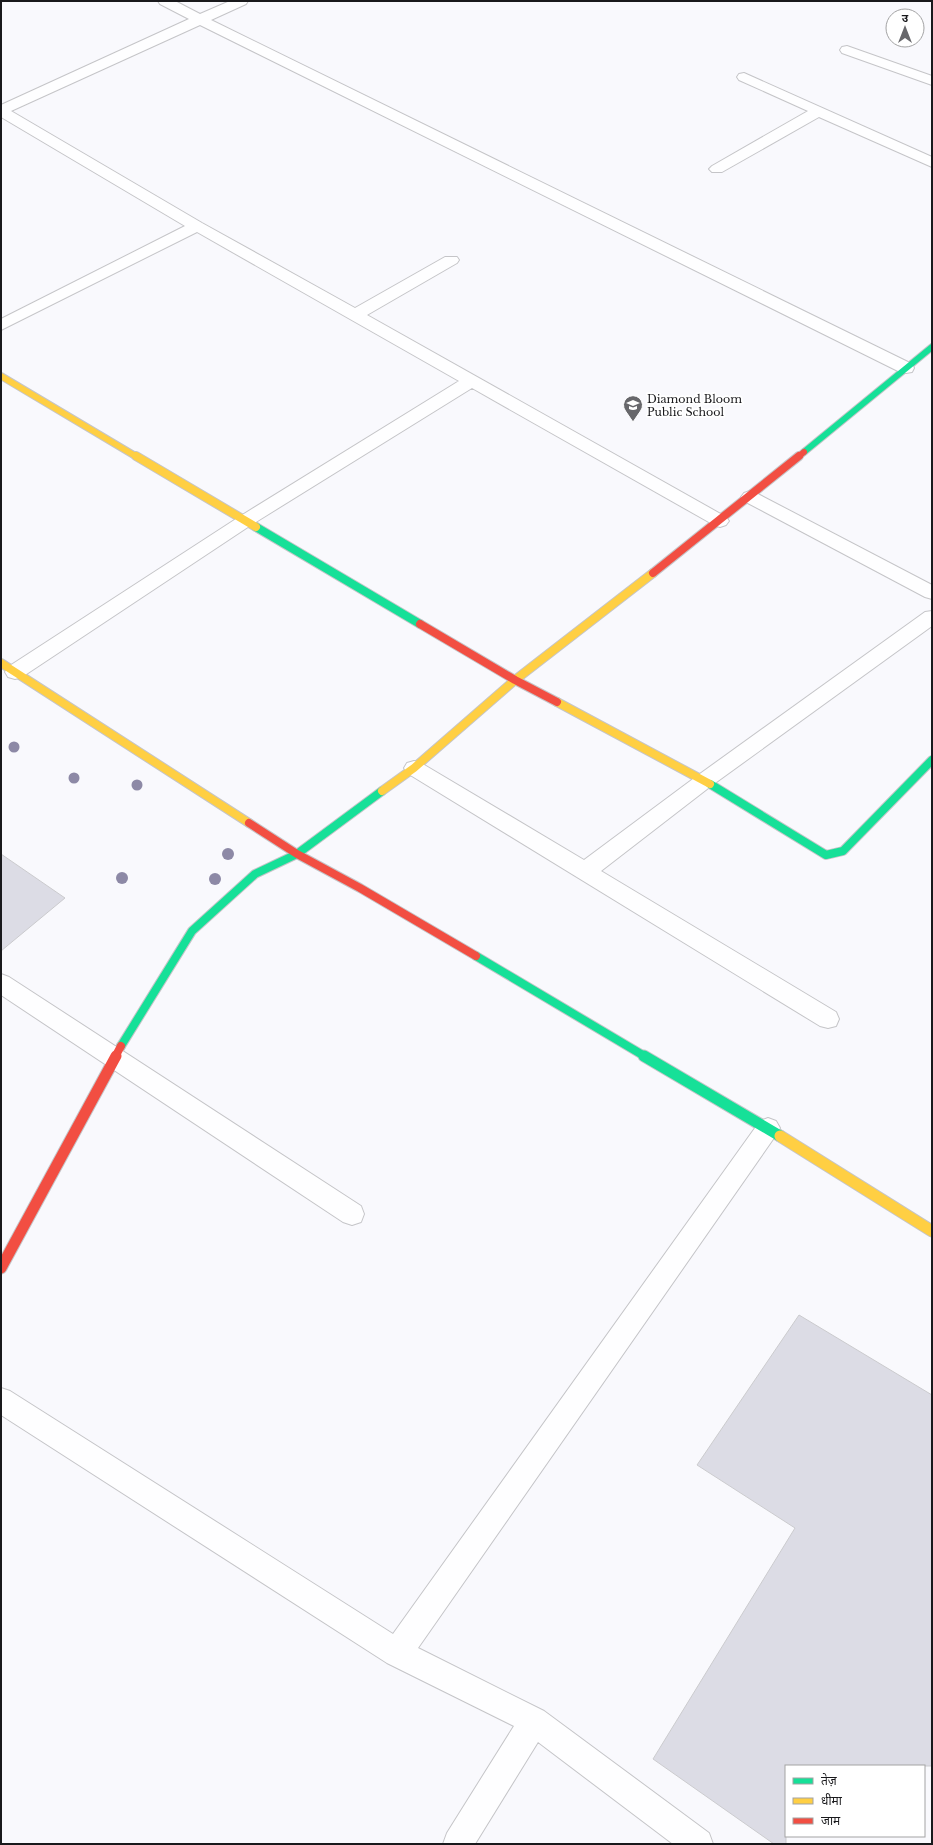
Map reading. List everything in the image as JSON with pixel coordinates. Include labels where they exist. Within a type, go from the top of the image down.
[{"type":"street","points":[[165,1],[906,368]]},
{"type":"street","points":[[1,110],[241,1]]},
{"type":"street","points":[[847,50],[931,79]]},
{"type":"street","points":[[744,76],[932,163]]},
{"type":"street","points":[[1,110],[197,226],[720,522]]},
{"type":"street","points":[[717,169],[819,111]]},
{"type":"street","points":[[1,325],[197,226]]},
{"type":"street","points":[[355,315],[451,260]]},
{"type":"street","points":[[1,1268],[114,1058],[192,931],[255,874],[297,854],[414,768],[515,680],[720,522],[932,347]]},
{"type":"street","points":[[1,376],[515,680],[704,781],[826,855],[843,851],[932,760]]},
{"type":"street","points":[[471,381],[8,667],[297,854],[360,888],[768,1128],[932,1231]]},
{"type":"street","points":[[750,497],[932,593]]},
{"type":"street","points":[[585,871],[704,781],[932,617]]},
{"type":"street","points":[[414,768],[828,1019]]},
{"type":"street","points":[[1,983],[352,1214]]},
{"type":"street","points":[[397,1653],[768,1128]]},
{"type":"street","points":[[1,1400],[397,1653],[534,1721],[698,1844]]},
{"type":"street","points":[[458,1844],[534,1721]]},
{"type":"building","points":[[1,854],[65,898],[1,951]]},
{"type":"building","points":[[799,1315],[932,1395],[932,1766],[785,1765],[786,1844],[774,1844],[653,1759],[795,1528],[697,1465]]},
{"type":"traffic: fast","points":[[804,452],[932,347]]},
{"type":"traffic: fast","points":[[256,527],[420,624]]},
{"type":"traffic: fast","points":[[710,784],[826,855],[843,851],[932,760]]},
{"type":"traffic: fast","points":[[121,1046],[192,931],[255,874],[297,854],[382,791]]},
{"type":"traffic: fast","points":[[476,956],[780,1136]]},
{"type":"traffic: slow","points":[[1,376],[256,527]]},
{"type":"traffic: slow","points":[[382,791],[414,768],[515,680],[653,573]]},
{"type":"traffic: slow","points":[[1,663],[249,823]]},
{"type":"traffic: slow","points":[[557,702],[710,784]]},
{"type":"traffic: slow","points":[[780,1136],[932,1231]]},
{"type":"traffic: jam","points":[[653,573],[804,452]]},
{"type":"traffic: jam","points":[[420,624],[515,680],[557,702]]},
{"type":"traffic: jam","points":[[249,823],[297,854],[360,888],[476,956]]},
{"type":"traffic: jam","points":[[1,1268],[121,1046]]},
{"type":"place","name":"Diamond Bloom Public School","points":[[633,422]]}]
